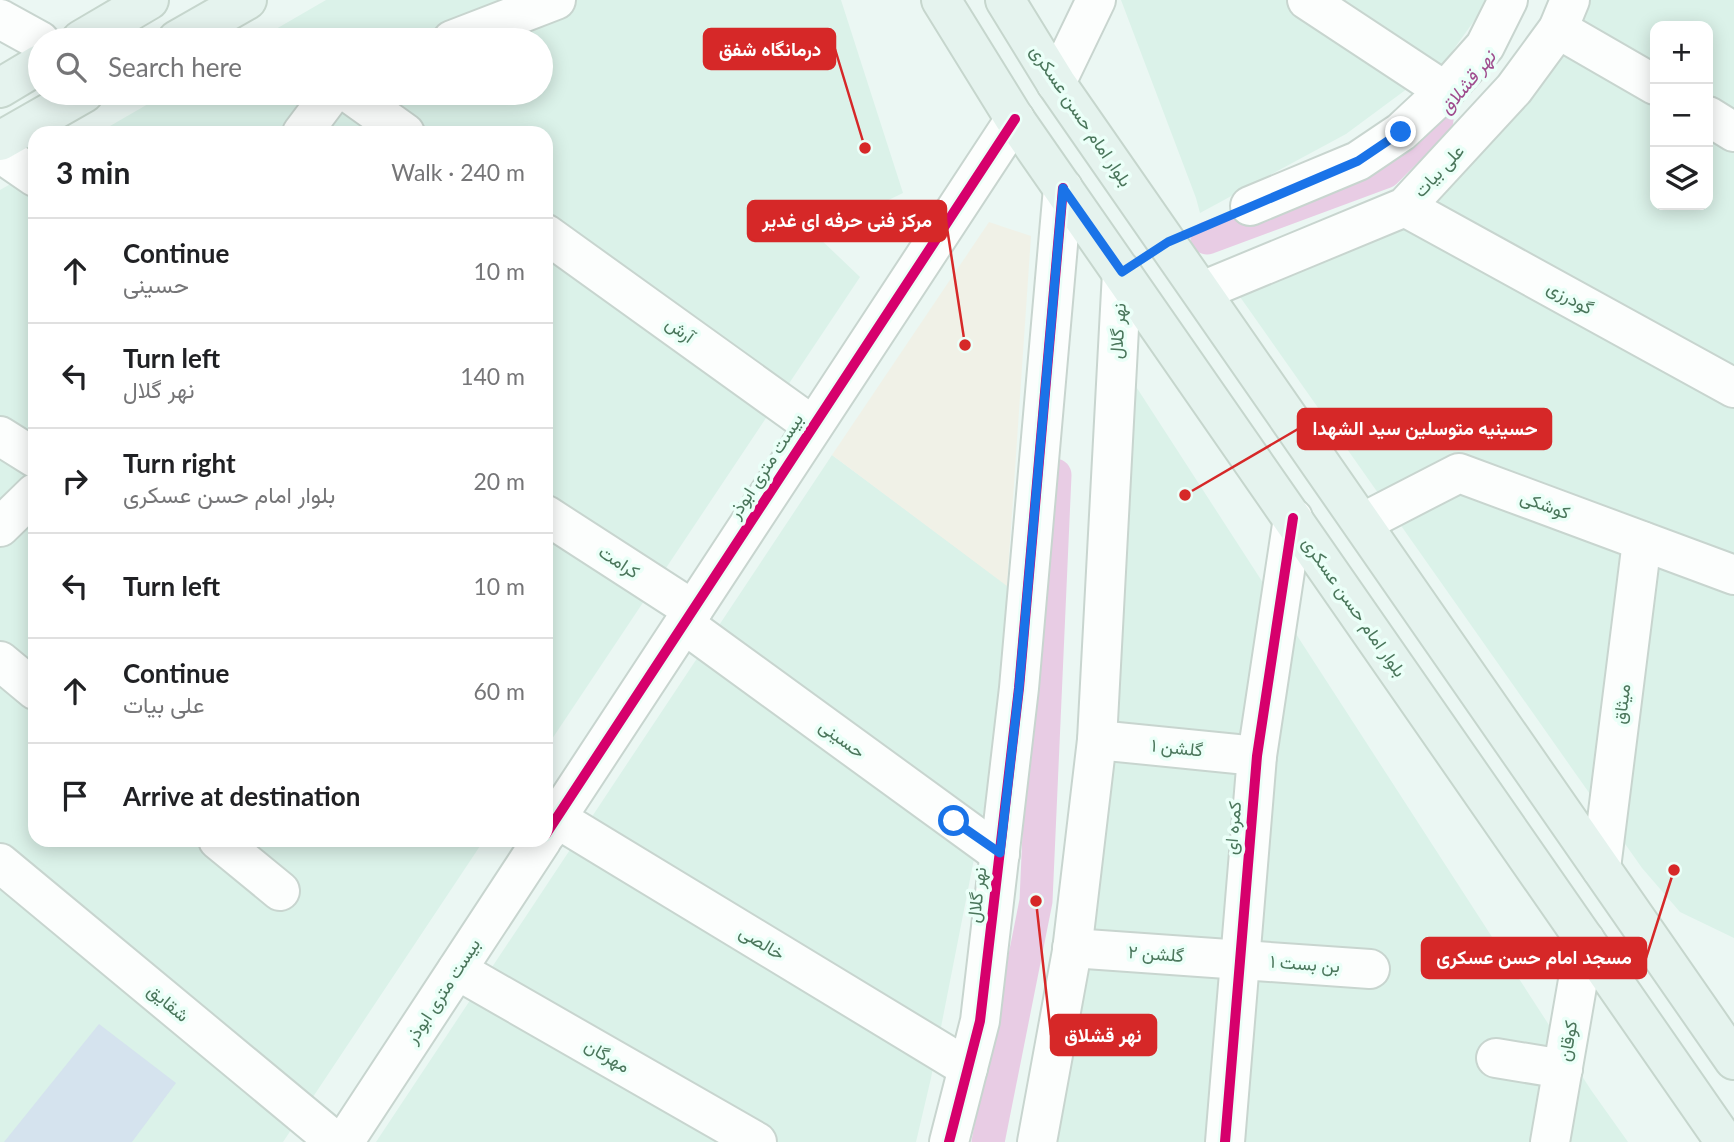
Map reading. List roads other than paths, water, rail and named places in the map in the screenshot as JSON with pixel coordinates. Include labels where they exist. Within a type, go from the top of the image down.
[{"type":"main road","points":[[101,28],[149,0]]},
{"type":"main road","points":[[198,28],[247,0]]},
{"type":"main road","name":"بلوار امام حسن عسکری","points":[[941,0],[1015,119],[1726,1142]]},
{"type":"main road","name":"بلوار امام حسن عسکری","points":[[1005,0],[1056,83],[1734,1060]]},
{"type":"main road","points":[[0,88],[28,71]]},
{"type":"main road","points":[[0,141],[64,105]]},
{"type":"main road","points":[[1122,272],[1168,242]]},
{"type":"street","points":[[483,28],[556,0]]},
{"type":"street","points":[[1056,83],[1096,0]]},
{"type":"street","points":[[1307,0],[1445,91]]},
{"type":"street","points":[[1250,206],[1358,161],[1401,132],[1445,91],[1485,46],[1508,0]]},
{"type":"street","points":[[1564,14],[1652,84]]},
{"type":"street","name":"علی بیات","points":[[1202,291],[1405,207],[1514,89],[1564,14]]},
{"type":"street","points":[[0,19],[28,34]]},
{"type":"street","points":[[307,126],[323,105]]},
{"type":"street","points":[[366,105],[395,126]]},
{"type":"street","name":"بیست متری ابوذر","points":[[553,812],[688,617],[1015,119]]},
{"type":"street","points":[[1713,119],[1734,132]]},
{"type":"street","points":[[0,153],[28,172]]},
{"type":"street","name":"نهر گلال","points":[[949,1142],[981,1021],[1019,688],[1063,188]]},
{"type":"street","name":"گودرزی","points":[[1405,207],[1734,388]]},
{"type":"street","name":"آرش","points":[[553,239],[813,426]]},
{"type":"street","name":"نهر گلال","points":[[1037,1142],[1073,948],[1097,740],[1122,272]]},
{"type":"street","points":[[0,436],[28,454]]},
{"type":"street","name":"کوشکی","points":[[1362,523],[1459,473],[1734,575]]},
{"type":"street","points":[[0,527],[28,500]]},
{"type":"street","name":"کمره ای","points":[[1225,1142],[1256,756],[1293,518]]},
{"type":"street","name":"کرامت","points":[[553,520],[688,617]]},
{"type":"street","name":"میثاق","points":[[1601,867],[1642,541]]},
{"type":"street","name":"حسینی","points":[[688,617],[1000,853]]},
{"type":"street","points":[[0,661],[28,684]]},
{"type":"street","name":"گلشن ۱","points":[[1097,740],[1256,756]]},
{"type":"street","name":"خالصی","points":[[553,812],[968,1068]]},
{"type":"street","points":[[227,847],[280,891]]},
{"type":"street","name":"بیست متری ابوذر","points":[[344,1142],[457,970],[532,847]]},
{"type":"street","name":"شقایق","points":[[0,863],[336,1142]]},
{"type":"street","name":"کوقان","points":[[1550,1142],[1586,940]]},
{"type":"street","name":"گلشن ۲","points":[[1073,948],[1240,960]]},
{"type":"street","name":"بن بست ۱","points":[[1240,960],[1370,969]]},
{"type":"street","name":"مهرگان","points":[[457,970],[747,1140]]},
{"type":"street","points":[[1496,1058],[1563,1069]]},
{"type":"waterway","name":"نهر قشلاق","points":[[1207,238],[1385,172],[1437,120]]},
{"type":"waterway","name":"نهر قشلاق","points":[[988,1142],[1036,901],[1055,475]]},
{"type":"place","name":"درمانگاه شفق","points":[[865,148]]},
{"type":"place","name":"مرکز فنی حرفه ای غدیر","points":[[965,345]]},
{"type":"place","name":"حسینیه متوسلین سید الشهدا","points":[[1185,495]]},
{"type":"place","name":"مسجد امام حسن عسکری","points":[[1674,870]]},
{"type":"place","name":"نهر قشلاق","points":[[1036,901]]}]
